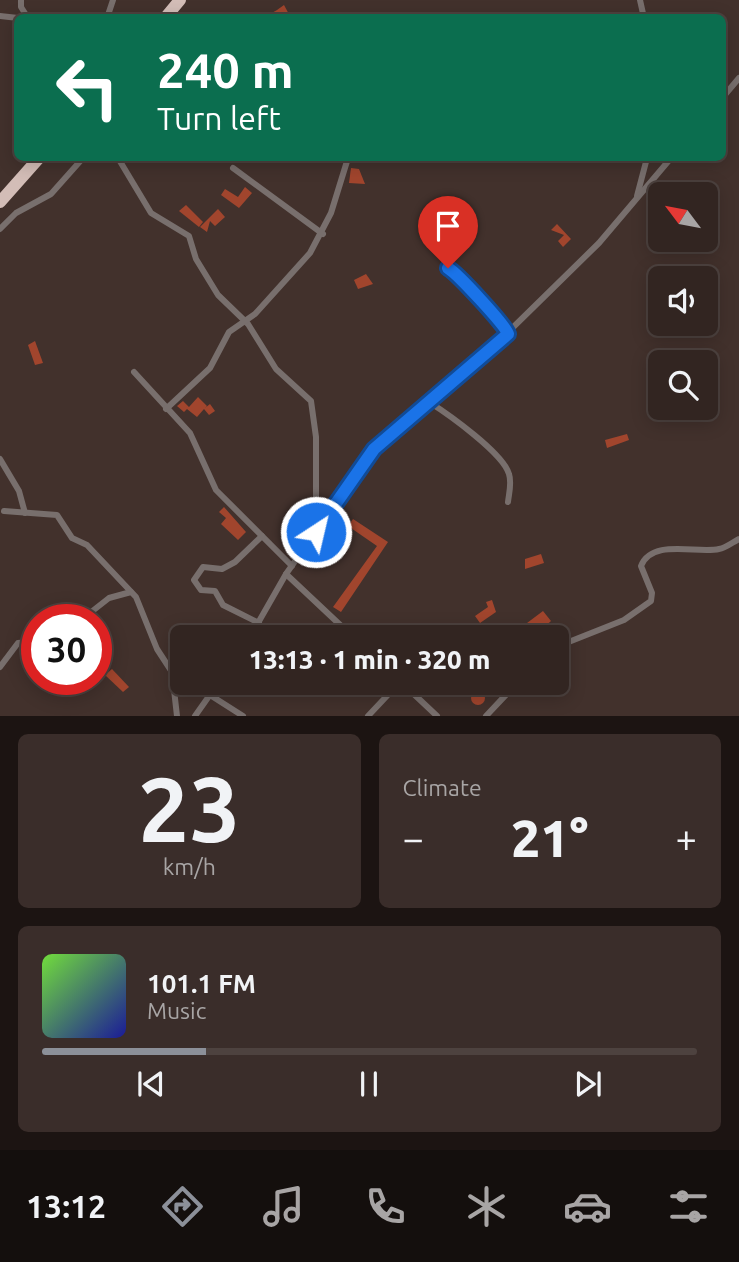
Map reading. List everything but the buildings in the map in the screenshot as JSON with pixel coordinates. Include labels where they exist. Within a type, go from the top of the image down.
[{"type":"highway","points":[[168,14],[180,0]]},
{"type":"highway","points":[[0,201],[36,161]]},
{"type":"street","points":[[726,93],[739,78]]},
{"type":"street","points":[[0,229],[16,213],[51,194],[80,161]]},
{"type":"street","points":[[120,161],[151,213],[189,236],[196,259],[218,295],[246,321],[276,369],[312,401],[316,437],[316,532]]},
{"type":"street","points":[[166,409],[210,368],[229,332],[246,321],[297,269],[323,234],[347,161]]},
{"type":"street","points":[[636,198],[646,161]]},
{"type":"street","points":[[262,536],[239,560],[222,569],[202,567],[194,580],[201,590],[215,591],[223,605],[258,623],[286,574],[374,449],[508,334],[599,243],[668,161]]},
{"type":"street","points":[[233,168],[323,234]]},
{"type":"street","points":[[448,268],[463,278],[486,309],[506,327],[508,334]]},
{"type":"street","points":[[134,372],[190,433],[216,490],[292,566]]},
{"type":"street","points":[[429,402],[467,427],[503,463],[509,472],[508,502]]},
{"type":"street","points":[[0,459],[19,491],[25,513]]},
{"type":"street","points":[[4,511],[57,515],[72,538],[87,545],[131,592],[157,649],[172,672],[177,716]]},
{"type":"street","points":[[569,642],[614,625],[651,601],[652,593],[641,566],[646,558],[673,549],[719,549],[739,539]]},
{"type":"street","points":[[286,574],[340,625]]},
{"type":"street","points":[[101,604],[109,598],[131,592]]},
{"type":"street","points":[[0,667],[21,643]]},
{"type":"street","points":[[195,716],[210,695],[243,716]]},
{"type":"street","points":[[368,716],[388,695]]},
{"type":"street","points":[[415,695],[437,716]]},
{"type":"street","points":[[486,716],[506,695]]},
{"type":"route","points":[[316,532],[374,449],[508,334],[506,327],[486,309],[463,278],[448,268]]}]
